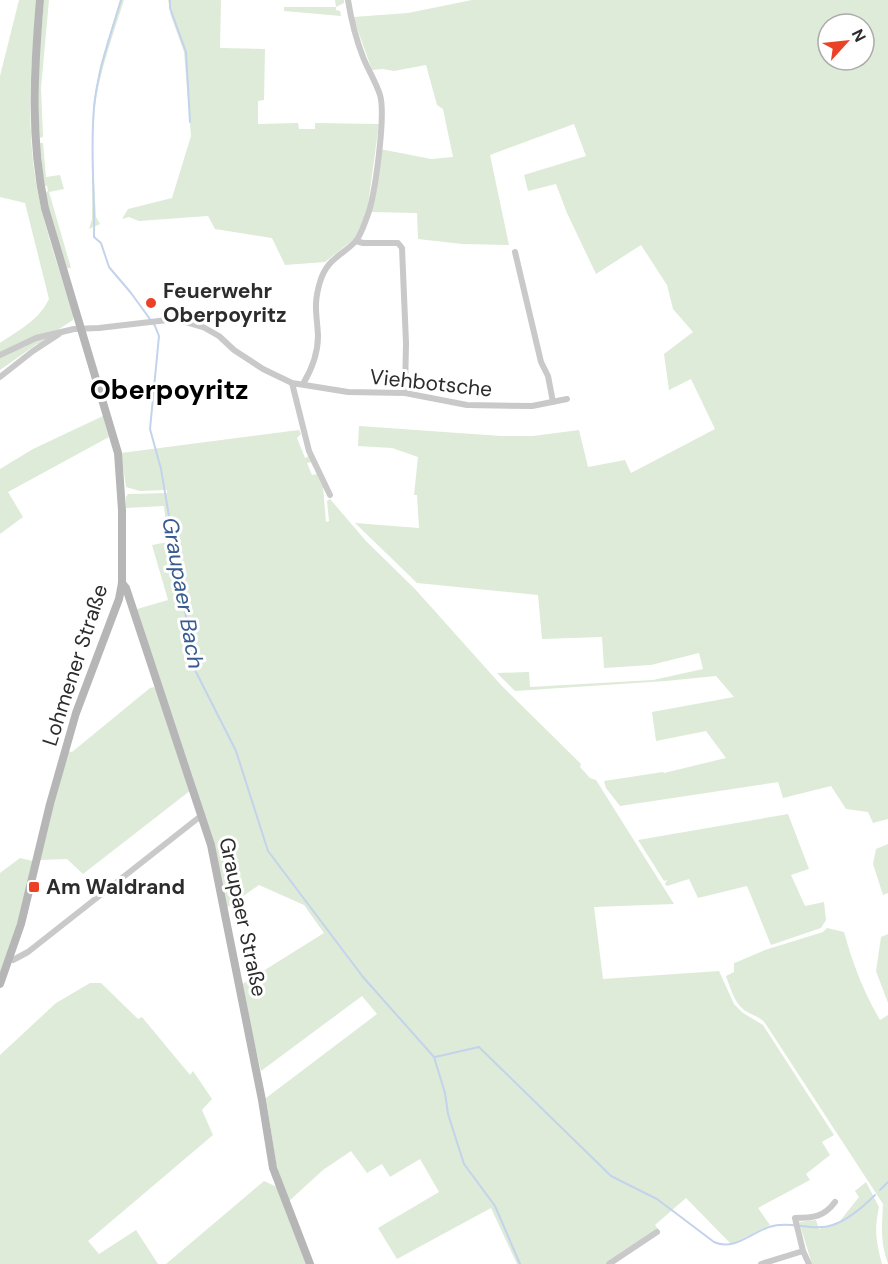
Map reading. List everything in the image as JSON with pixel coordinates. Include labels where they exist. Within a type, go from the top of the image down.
[{"type":"main road","name":"Lohmener Straße","points":[[0,984],[21,924],[50,804],[76,713],[122,583],[123,510],[118,453],[45,208],[38,174],[33,87],[40,0]]},
{"type":"main road","name":"Graupaer Straße","points":[[122,583],[126,588],[211,845],[273,1168],[310,1264]]},
{"type":"street","points":[[303,384],[315,357],[318,337],[314,308],[315,296],[323,273],[327,265],[356,241],[369,213],[382,115],[380,96],[363,58],[348,0]]},
{"type":"street","points":[[356,241],[398,243],[402,248],[406,343],[405,393]]},
{"type":"street","points":[[515,252],[541,362],[548,376],[553,402]]},
{"type":"street","name":"Viehbotsche","points":[[0,355],[36,338],[82,329],[176,319],[203,327],[219,336],[234,351],[262,369],[292,383],[348,392],[405,393],[477,406],[532,406],[567,399]]},
{"type":"street","points":[[0,376],[62,333]]},
{"type":"street","points":[[292,383],[309,450],[330,495]]},
{"type":"street","points":[[9,959],[13,960],[28,952],[202,815]]},
{"type":"street","points":[[809,1264],[803,1251],[795,1218],[816,1218],[828,1211],[835,1202]]},
{"type":"street","points":[[609,1264],[626,1255],[657,1232]]},
{"type":"street","points":[[761,1264],[803,1251]]},
{"type":"green space","points":[[19,0],[37,0],[30,114],[33,160],[43,216],[73,320],[56,331],[0,353],[0,343],[34,319],[49,299],[25,203],[0,197],[0,76]]},
{"type":"green space","points":[[44,0],[49,0],[41,88],[43,137],[39,138],[38,63]]},
{"type":"green space","points":[[120,0],[124,0],[103,66],[95,106],[94,176],[96,217],[100,224],[89,229],[92,219],[93,106],[100,66]]},
{"type":"green space","points":[[168,0],[221,0],[220,48],[265,49],[264,100],[258,101],[258,124],[298,123],[299,129],[315,129],[315,123],[379,124],[367,212],[353,240],[325,262],[285,265],[272,238],[215,229],[208,216],[139,221],[129,217],[122,219],[128,209],[172,198],[191,136],[184,52],[171,16]]},
{"type":"green space","points":[[335,0],[344,0],[344,3],[336,7]]},
{"type":"green space","points":[[472,0],[888,0],[888,819],[873,823],[868,812],[846,809],[831,786],[783,798],[778,782],[620,806],[606,788],[604,781],[664,773],[726,758],[706,731],[656,741],[652,712],[734,697],[716,676],[515,691],[497,673],[529,672],[530,687],[653,680],[703,669],[699,653],[651,665],[604,668],[602,637],[542,639],[538,595],[417,583],[355,523],[419,528],[417,495],[414,495],[418,457],[392,448],[358,446],[359,426],[501,436],[533,436],[579,430],[588,467],[625,460],[631,473],[715,429],[691,379],[669,390],[664,354],[693,332],[673,309],[667,285],[641,245],[596,274],[556,184],[528,191],[524,175],[586,156],[574,124],[490,155],[509,245],[462,244],[418,239],[417,213],[370,212],[380,149],[431,159],[453,157],[443,109],[437,105],[426,65],[394,71],[372,70],[353,17],[408,13]]},
{"type":"green space","points":[[284,7],[336,7],[341,16],[284,11]]},
{"type":"green space","points":[[40,143],[43,143],[46,177],[60,175],[64,189],[49,192],[71,268],[67,268],[45,193],[48,191],[47,186],[44,186]]},
{"type":"green space","points":[[51,336],[0,370],[0,358],[37,340]]},
{"type":"green space","points":[[103,416],[109,437],[8,492],[23,517],[0,534],[0,469],[33,449]]},
{"type":"green space","points":[[299,430],[301,434],[297,438],[305,458],[309,456],[312,462],[307,463],[312,475],[317,474],[323,487],[326,522],[329,521],[327,501],[330,499],[366,541],[415,589],[501,685],[581,764],[580,767],[590,778],[596,780],[674,904],[594,907],[603,979],[719,971],[734,1004],[743,1013],[763,1025],[834,1135],[822,1142],[830,1155],[806,1174],[810,1180],[758,1208],[770,1225],[731,1244],[686,1198],[655,1225],[658,1229],[625,1253],[605,1264],[517,1264],[491,1208],[397,1259],[378,1228],[439,1192],[420,1159],[390,1177],[382,1164],[367,1173],[351,1151],[323,1170],[288,1202],[276,1163],[266,1098],[377,1014],[362,996],[261,1071],[241,985],[324,933],[304,905],[259,885],[226,908],[216,858],[203,812],[137,609],[168,600],[152,545],[168,542],[164,506],[126,508],[126,497],[128,494],[167,493],[167,490],[140,491],[126,487],[121,453]]},
{"type":"green space","points":[[154,687],[191,790],[83,874],[67,859],[40,860],[67,751],[72,752]]},
{"type":"green space","points":[[788,814],[809,869],[791,875],[805,906],[824,902],[826,920],[821,928],[771,945],[747,886],[698,898],[689,879],[667,886],[665,884],[667,880],[664,881],[638,840]]},
{"type":"green space","points":[[888,844],[888,893],[883,895],[873,864],[876,849]]},
{"type":"green space","points":[[20,858],[33,861],[18,922],[0,973],[0,873]]},
{"type":"green space","points":[[827,928],[844,932],[859,977],[874,1009],[880,1020],[888,1015],[888,1264],[883,1241],[883,1204],[765,1023],[744,1010],[738,1003],[726,976],[734,972],[734,963],[765,950],[823,932]]},
{"type":"green space","points":[[888,934],[888,1003],[876,971],[881,937]]},
{"type":"green space","points":[[90,983],[101,983],[138,1019],[142,1017],[190,1075],[193,1071],[212,1099],[202,1110],[213,1135],[88,1241],[99,1254],[136,1230],[158,1264],[0,1264],[0,1055],[56,1003]]},
{"type":"green space","points":[[264,1181],[277,1187],[306,1264],[166,1264]]},
{"type":"green space","points":[[866,1182],[879,1207],[876,1236],[882,1264],[812,1264],[799,1222],[816,1220],[819,1229],[840,1221],[859,1197],[855,1191]]},
{"type":"waterway","name":"Graupaer Bach","points":[[121,0],[101,67],[94,108],[92,140],[94,237],[101,243],[109,267],[155,326],[159,336],[150,429],[161,469],[195,670],[236,751],[268,851],[363,977],[434,1057],[445,1093],[448,1114],[464,1164],[495,1206],[520,1264]]},
{"type":"waterway","points":[[170,0],[170,8],[186,52],[190,122]]},
{"type":"waterway","points":[[435,1057],[479,1047],[611,1176],[657,1199],[714,1242],[735,1243],[777,1225],[817,1227],[833,1225],[844,1220],[875,1195]]},
{"type":"waterway","points":[[880,1190],[888,1182]]},
{"type":"place","name":"Feuerwehr Oberpoyritz","points":[[151,303]]},
{"type":"place","name":"Am Waldrand","points":[[34,887]]},
{"type":"district","name":"Oberpoyritz","points":[[169,389]]}]
